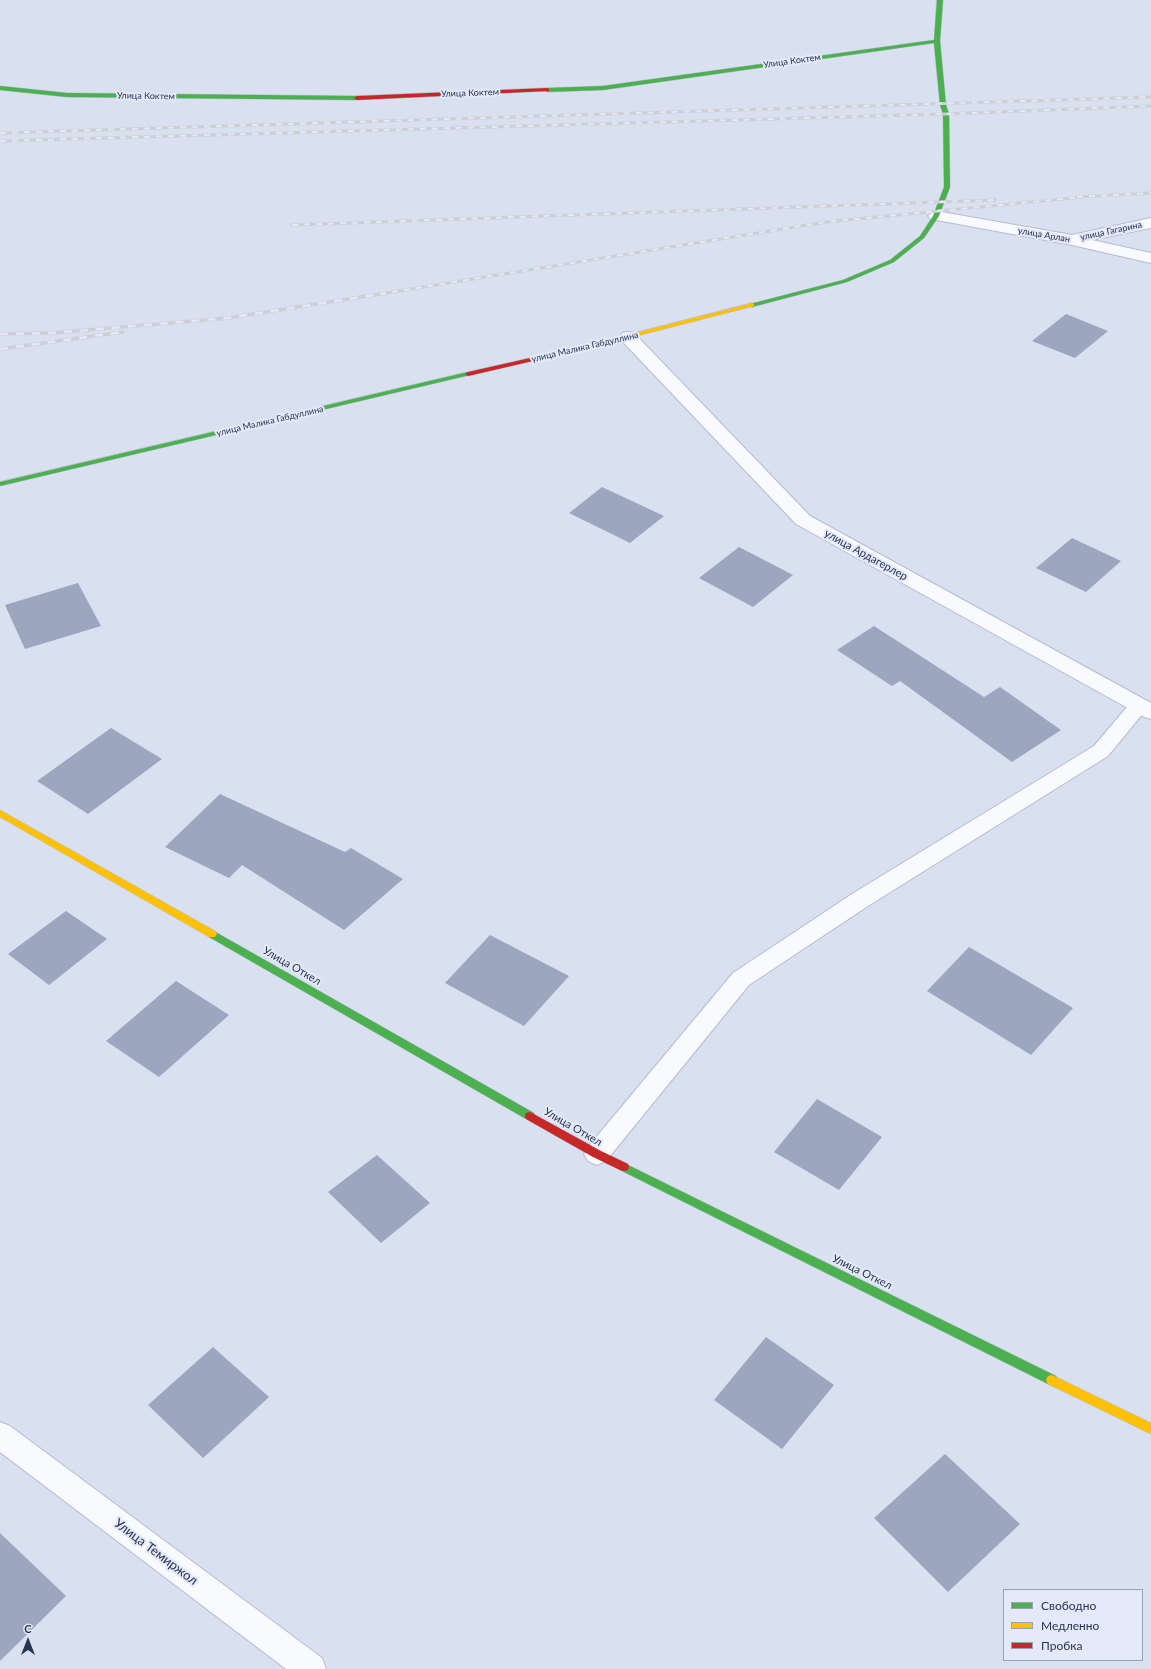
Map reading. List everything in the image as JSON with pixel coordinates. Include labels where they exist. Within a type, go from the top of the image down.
[{"type":"street","name":"улица Малика Габдуллина","points":[[0,484],[628,337],[845,281],[892,261],[922,237],[936,216],[947,187],[946,114],[943,105],[937,41],[940,0]]},
{"type":"street","name":"Улица Коктем","points":[[0,88],[67,96],[334,99],[603,88],[937,41]]},
{"type":"street","name":"улица Арлан","points":[[936,216],[1072,240],[1151,258]]},
{"type":"street","name":"улица Гагарина","points":[[1072,240],[1151,223]]},
{"type":"street","points":[[1072,240],[1151,272]]},
{"type":"street","name":"улица Ардагерлер","points":[[628,337],[804,520],[1145,709]]},
{"type":"street","points":[[597,1154],[741,980],[867,896],[1100,751],[1145,709]]},
{"type":"street","name":"Улица Откел","points":[[0,813],[597,1154],[1151,1429]]},
{"type":"street","name":"Улица Темиржол","points":[[0,1435],[311,1669]]},
{"type":"building","points":[[1066,314],[1108,331],[1075,358],[1032,341]]},
{"type":"building","points":[[602,487],[664,516],[630,543],[569,513]]},
{"type":"building","points":[[1072,538],[1121,561],[1086,592],[1036,568]]},
{"type":"building","points":[[739,547],[793,575],[753,607],[699,578]]},
{"type":"building","points":[[78,583],[101,626],[25,649],[5,605]]},
{"type":"building","points":[[874,626],[984,697],[1000,687],[1061,730],[1012,762],[900,681],[892,686],[837,650]]},
{"type":"building","points":[[111,728],[162,759],[88,814],[37,781]]},
{"type":"building","points":[[220,794],[345,852],[351,848],[403,879],[344,930],[242,865],[229,878],[165,847]]},
{"type":"building","points":[[66,911],[107,939],[49,985],[8,954]]},
{"type":"building","points":[[490,935],[569,976],[524,1026],[445,983]]},
{"type":"building","points":[[969,947],[1073,1008],[1031,1055],[927,991]]},
{"type":"building","points":[[176,981],[229,1015],[159,1077],[106,1041]]},
{"type":"building","points":[[817,1099],[882,1137],[839,1190],[774,1152]]},
{"type":"building","points":[[377,1155],[430,1203],[381,1243],[328,1192]]},
{"type":"building","points":[[766,1337],[834,1385],[782,1449],[714,1400]]},
{"type":"building","points":[[213,1347],[269,1397],[203,1458],[148,1405]]},
{"type":"building","points":[[945,1454],[1020,1524],[948,1592],[874,1518]]},
{"type":"building","points":[[0,1533],[66,1596],[0,1661]]},
{"type":"railway","points":[[0,133],[1151,97]]},
{"type":"railway","points":[[0,141],[946,114],[1151,106]]},
{"type":"railway","points":[[1077,197],[1151,193]]},
{"type":"railway","points":[[380,294],[826,222],[1082,197]]},
{"type":"railway","points":[[292,225],[995,200]]},
{"type":"railway","points":[[0,334],[52,333],[228,318],[386,293]]},
{"type":"railway","points":[[0,349],[123,332]]},
{"type":"traffic: fast","points":[[752,305],[845,281],[892,261],[922,237],[936,216],[947,187],[946,114],[943,105],[937,41],[940,0]]},
{"type":"traffic: fast","points":[[547,90],[603,88],[937,41]]},
{"type":"traffic: fast","points":[[0,88],[67,95],[357,98]]},
{"type":"traffic: fast","points":[[0,484],[468,374]]},
{"type":"traffic: fast","points":[[212,934],[530,1116]]},
{"type":"traffic: fast","points":[[624,1167],[1052,1380]]},
{"type":"traffic: slow","points":[[570,351],[752,305]]},
{"type":"traffic: slow","points":[[0,813],[212,934]]},
{"type":"traffic: slow","points":[[1052,1380],[1151,1429]]},
{"type":"traffic: jam","points":[[357,98],[547,90]]},
{"type":"traffic: jam","points":[[468,374],[570,351]]},
{"type":"traffic: jam","points":[[530,1116],[597,1154],[624,1167]]}]
